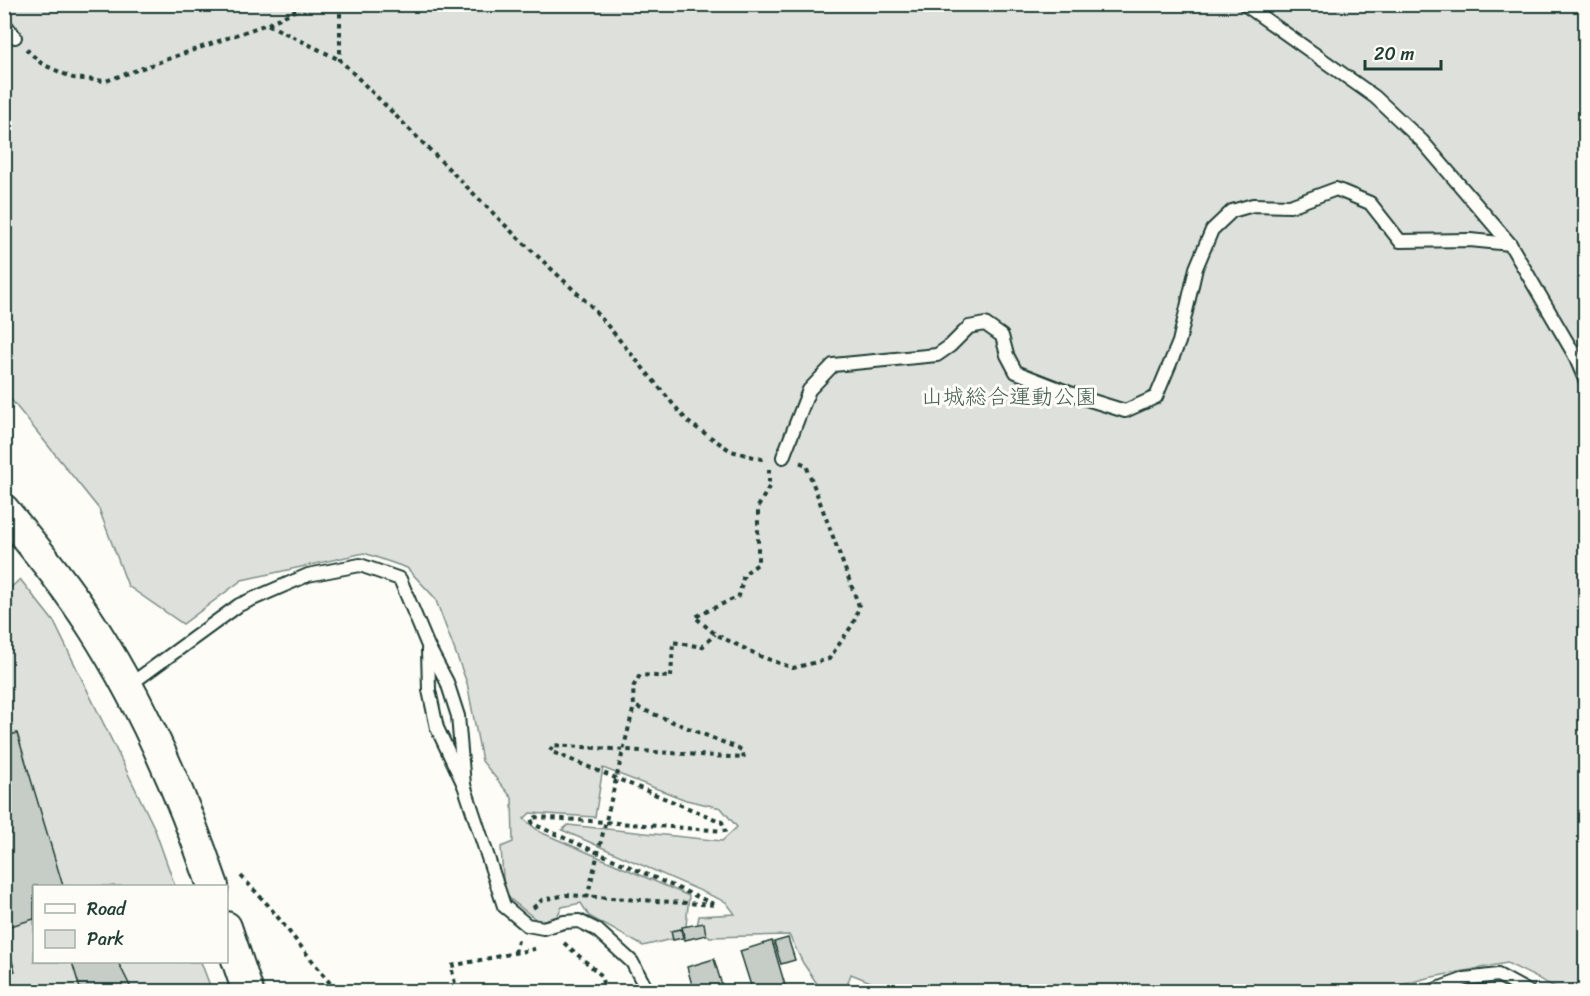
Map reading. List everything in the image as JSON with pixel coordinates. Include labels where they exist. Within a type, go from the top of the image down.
[{"type":"street","points":[[4,510],[52,568],[93,627],[127,687],[178,794],[213,885]]},
{"type":"street","points":[[228,933],[248,992]]},
{"type":"lane","points":[[1244,4],[1375,97],[1422,141],[1510,244],[1574,354],[1586,382]]},
{"type":"lane","points":[[4,23],[15,38]]},
{"type":"lane","points":[[783,457],[809,390],[833,365],[937,355],[969,327],[985,324],[1002,336],[1007,355],[1016,372],[1083,398],[1125,411],[1156,397],[1179,342],[1196,268],[1212,230],[1232,211],[1253,205],[1290,206],[1336,189],[1370,203],[1400,241],[1470,240],[1510,244]]},
{"type":"lane","points":[[127,687],[239,605],[308,575],[360,565],[400,579],[428,646],[447,682],[458,716],[464,785]]},
{"type":"lane","points":[[428,646],[429,690],[437,728],[464,785],[504,906],[527,925],[543,927],[579,921],[597,930],[632,962],[648,992]]},
{"type":"lane","points":[[1429,992],[1466,979],[1498,975],[1528,992]]},
{"type":"path","points":[[15,38],[42,64],[73,78],[106,81],[267,24],[309,4]]},
{"type":"path","points":[[340,4],[340,60]]},
{"type":"path","points":[[267,24],[340,60],[513,233],[592,307],[688,422],[730,451],[763,460],[769,459],[769,487],[758,507],[758,564],[744,574],[739,596],[695,617],[716,634],[762,657],[793,668],[829,659],[853,624],[859,606],[806,465],[783,457]]},
{"type":"path","points":[[585,907],[634,706],[633,687],[640,675],[671,677],[673,642],[702,647],[716,634]]},
{"type":"path","points":[[526,914],[542,900],[566,895],[716,905],[533,824],[531,819],[537,817],[725,831],[722,822],[550,751],[553,745],[744,758],[742,750],[634,706]]},
{"type":"path","points":[[241,876],[268,905],[337,992]]},
{"type":"path","points":[[555,945],[565,942],[601,975],[605,992]]},
{"type":"path","points":[[457,992],[451,966],[545,947]]},
{"type":"green space","name":"山城総合運動公園","points":[[5,5],[1585,5],[1585,991],[1563,991],[1507,963],[1427,978],[1377,992],[895,992],[851,974],[845,991],[822,991],[803,963],[789,935],[710,937],[697,927],[699,916],[735,914],[726,902],[562,830],[568,825],[722,841],[737,827],[721,808],[686,800],[603,768],[595,817],[530,813],[524,819],[540,832],[689,896],[685,936],[643,946],[589,916],[581,903],[562,907],[556,918],[538,921],[504,894],[501,847],[513,842],[512,798],[482,761],[467,683],[435,598],[407,568],[364,553],[242,580],[183,624],[128,586],[99,509],[5,392]]},
{"type":"green space","points":[[20,579],[54,622],[154,827],[175,885],[33,885],[33,963],[201,963],[212,991],[5,992],[4,594]]},
{"type":"building","points":[[17,733],[63,885],[33,885],[33,919],[4,928],[4,737]]},
{"type":"building","points":[[704,923],[706,935],[685,940],[682,927]]},
{"type":"building","points":[[681,929],[683,938],[673,940],[671,931]]},
{"type":"building","points":[[4,935],[15,971],[4,974]]},
{"type":"building","points":[[788,938],[795,960],[781,964],[774,942]]},
{"type":"building","points":[[772,941],[787,992],[753,992],[740,951]]},
{"type":"building","points":[[714,959],[724,992],[694,992],[687,967]]},
{"type":"building","points":[[72,963],[118,963],[133,992],[81,992]]}]
